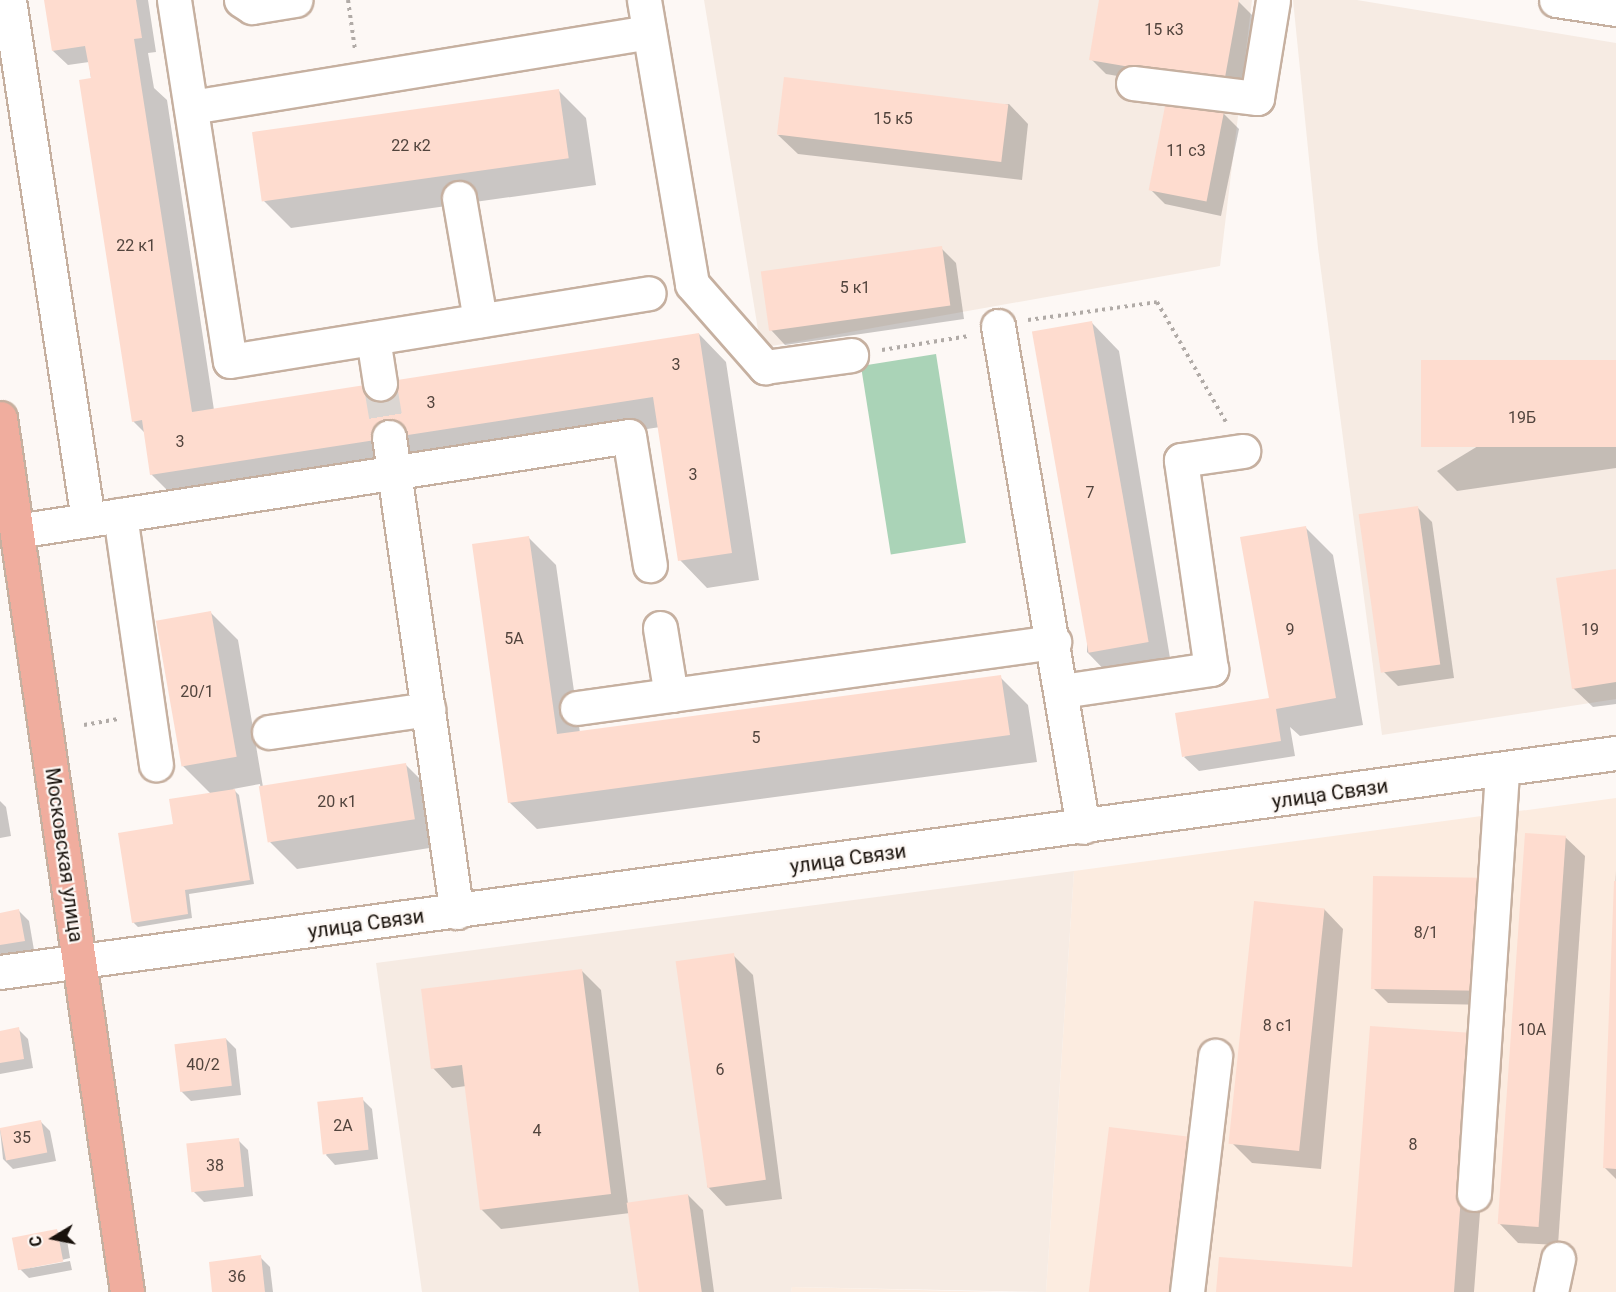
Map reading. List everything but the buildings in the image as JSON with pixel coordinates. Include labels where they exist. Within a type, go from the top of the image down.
[{"type":"main road","name":"Московская улица","points":[[0,418],[127,1292]]},
{"type":"street","points":[[9,0],[88,520]]},
{"type":"street","points":[[174,0],[230,361],[673,288]]},
{"type":"street","points":[[241,0],[252,7],[295,0]]},
{"type":"street","points":[[644,0],[673,288],[765,367],[851,355]]},
{"type":"street","points":[[1133,83],[1257,98],[1273,0]]},
{"type":"street","points":[[1556,0],[1616,9]]},
{"type":"street","points":[[191,107],[649,32]]},
{"type":"street","points":[[459,198],[480,320]]},
{"type":"street","points":[[998,326],[1054,642],[1083,827]]},
{"type":"street","points":[[373,338],[380,383]]},
{"type":"street","points":[[18,531],[629,436],[650,565]]},
{"type":"street","points":[[389,437],[457,912]]},
{"type":"street","points":[[1062,692],[1211,669],[1181,460],[1243,451]]},
{"type":"street","points":[[120,515],[156,764]]},
{"type":"street","points":[[660,628],[671,695]]},
{"type":"street","points":[[577,708],[1054,642]]},
{"type":"street","points":[[269,732],[428,709]]},
{"type":"street","name":"улица Связи","points":[[0,972],[1502,771],[1616,753]]},
{"type":"street","points":[[1474,1194],[1502,771]]},
{"type":"street","points":[[1187,1292],[1215,1056]]},
{"type":"street","points":[[1551,1292],[1558,1259]]},
{"type":"path","points":[[348,0],[360,79]]},
{"type":"path","points":[[851,355],[965,337],[998,326],[1157,302],[1243,451]]},
{"type":"shaded area","points":[[704,0],[1252,0],[1220,266],[761,348]]},
{"type":"shaded area","points":[[1293,0],[1357,0],[1616,43],[1616,699],[1382,735],[1318,248]]},
{"type":"shaded area","points":[[1616,798],[1616,1292],[1046,1292],[1074,871]]},
{"type":"shaded area","points":[[1074,871],[1046,1292],[792,1287],[791,1292],[422,1292],[376,963]]},
{"type":"shaded area","points":[[792,1287],[1003,1292],[791,1292]]},
{"type":"green space","points":[[936,354],[966,543],[891,555],[861,366]]},
{"type":"tunnel","points":[[380,383],[389,437]]}]
